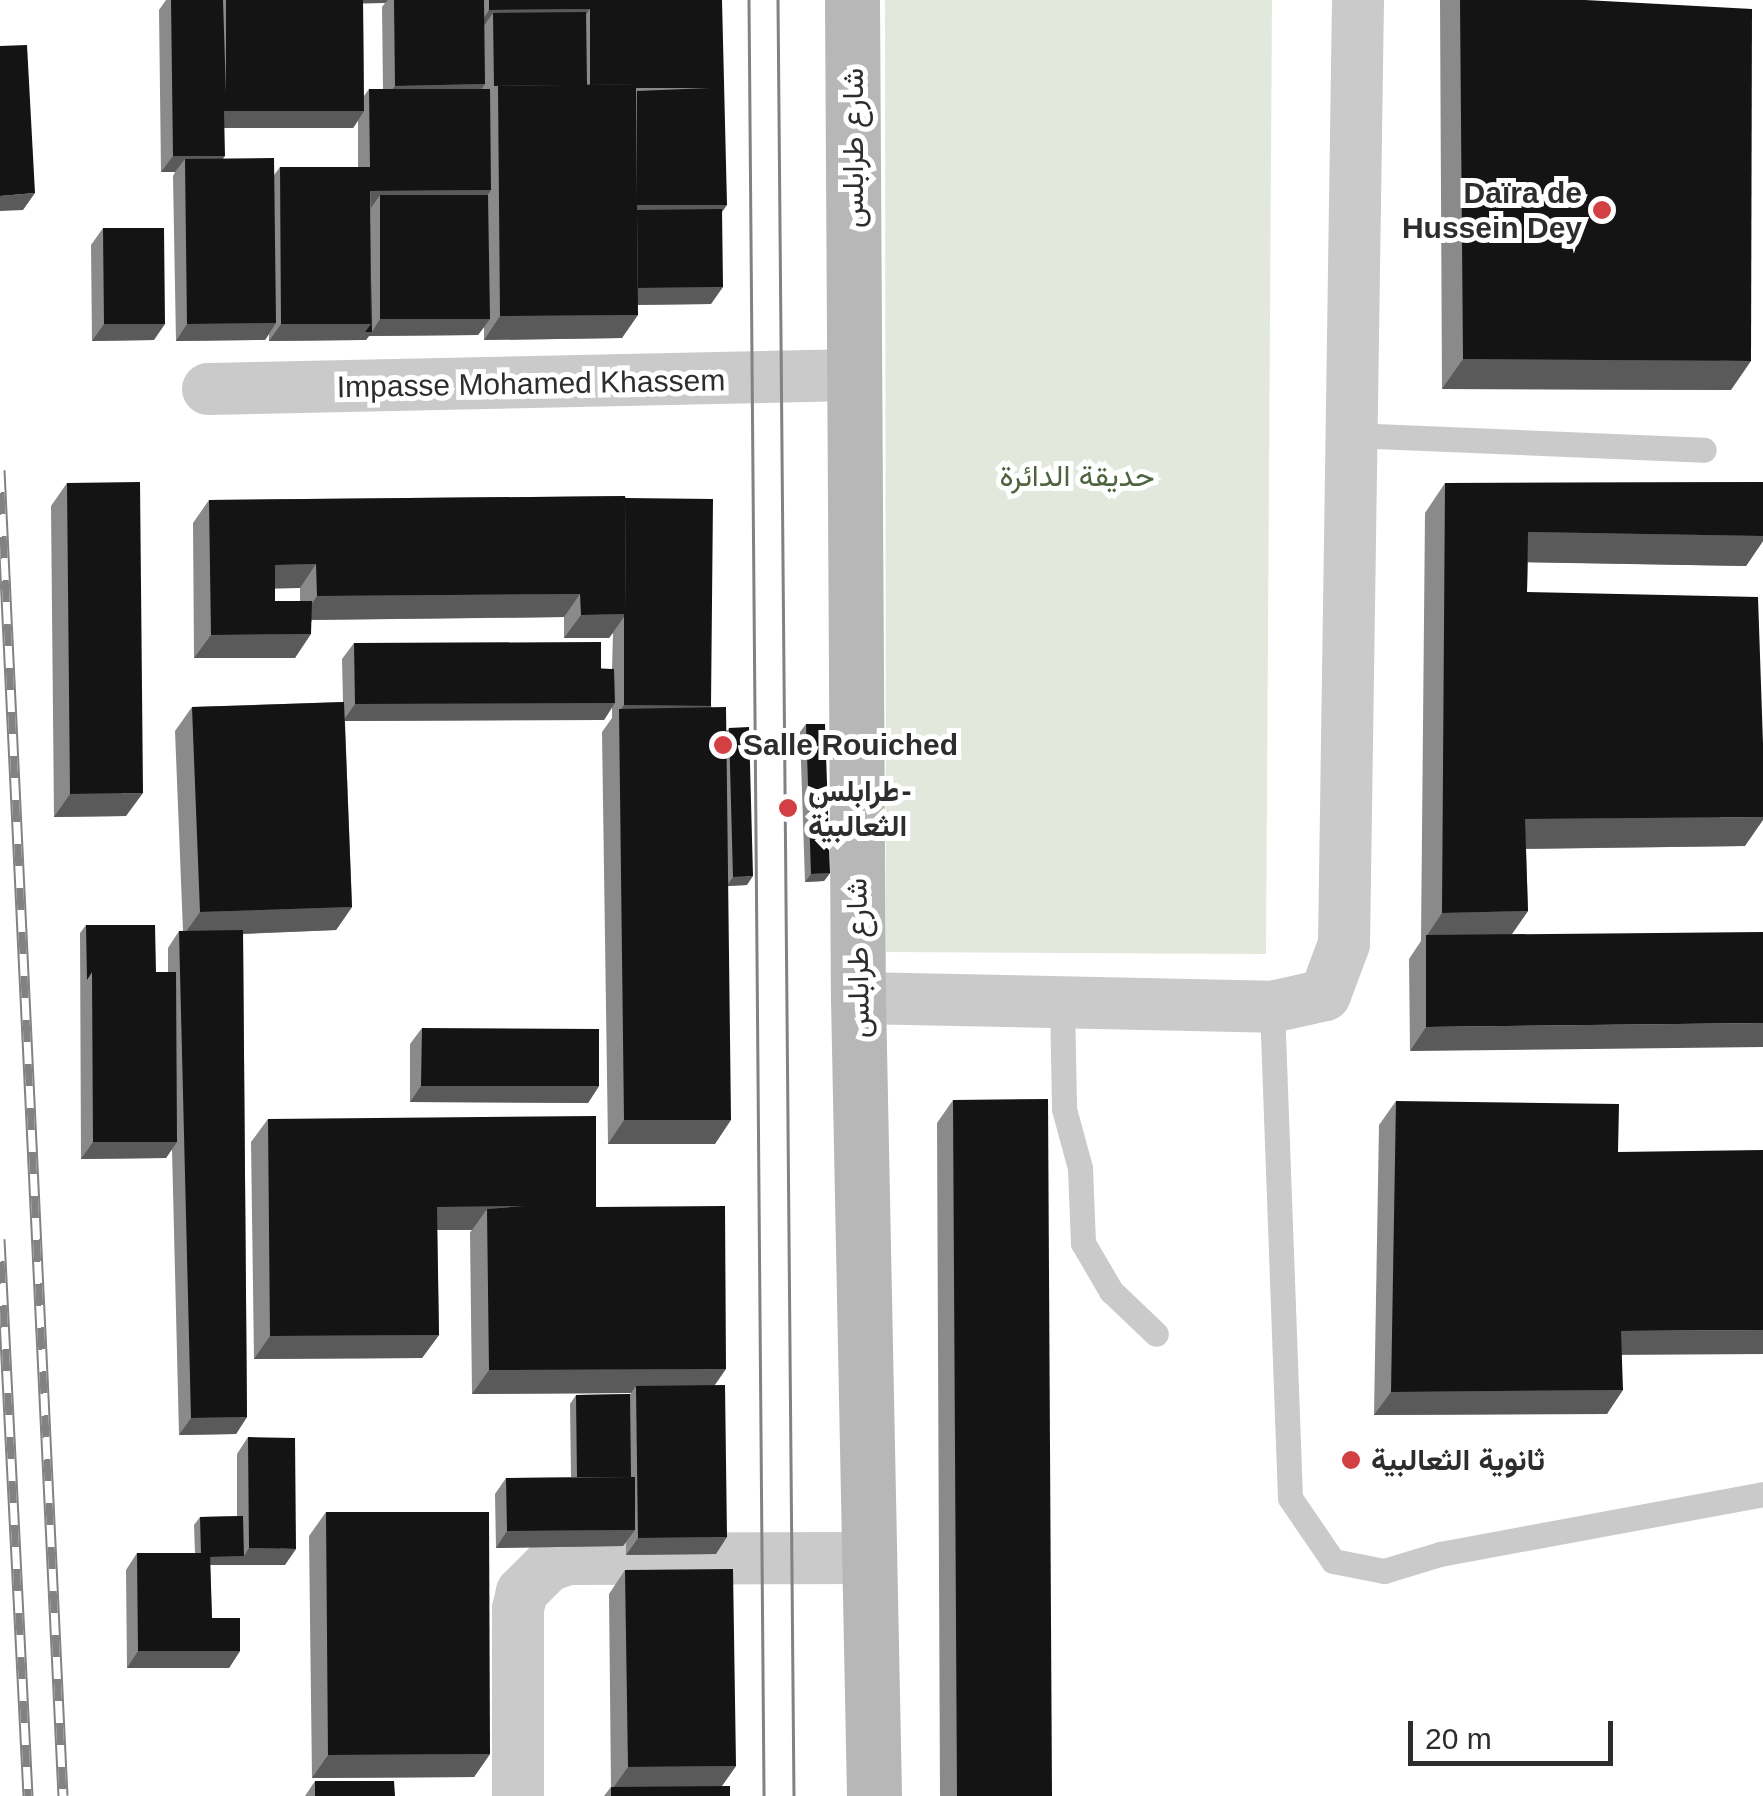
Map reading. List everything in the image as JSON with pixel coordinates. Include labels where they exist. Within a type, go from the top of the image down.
[{"type":"main road","name":"شارع طرابلس","points":[[852,0],[858,998],[874,1796]]},
{"type":"street","points":[[858,998],[1272,1006],[1324,995],[1344,944],[1358,0]]},
{"type":"street","name":"Impasse Mohamed Khassem","points":[[208,389],[854,375]]},
{"type":"street","points":[[518,1796],[518,1609],[522,1592],[548,1566],[568,1559],[868,1558]]},
{"type":"lane","points":[[1352,435],[1704,450]]},
{"type":"lane","points":[[1062,1002],[1064,1109],[1080,1168],[1083,1243],[1111,1291],[1156,1334]]},
{"type":"lane","points":[[1272,1006],[1290,1498],[1333,1560],[1384,1571],[1440,1554],[1763,1494]]},
{"type":"green space","name":"حديقة الدائرة","points":[[885,0],[1272,0],[1266,954],[886,952]]},
{"type":"building","points":[[171,0],[223,0],[226,94],[226,0],[363,0],[364,111],[224,111],[225,156],[173,156]]},
{"type":"building","points":[[394,0],[484,0],[485,84],[395,86]]},
{"type":"building","points":[[489,0],[722,0],[727,205],[637,205],[637,91],[710,88],[590,85],[590,9],[489,10]]},
{"type":"building","name":"Daïra de Hussein Dey","points":[[1460,0],[1585,0],[1752,9],[1751,361],[1463,359]]},
{"type":"building","points":[[586,12],[587,85],[494,86],[493,13]]},
{"type":"building","points":[[27,45],[35,193],[0,196],[0,46]]},
{"type":"building","points":[[636,84],[638,315],[500,316],[498,86]]},
{"type":"building","points":[[369,89],[490,89],[491,190],[370,191],[371,324],[281,324],[280,167],[370,167]]},
{"type":"building","points":[[274,158],[276,323],[187,324],[185,159]]},
{"type":"building","points":[[380,195],[488,195],[490,319],[380,319]]},
{"type":"building","points":[[722,209],[723,287],[638,288],[637,210]]},
{"type":"building","points":[[370,220],[372,332],[365,332],[371,324]]},
{"type":"building","points":[[103,228],[164,228],[165,324],[104,324]]},
{"type":"building","points":[[140,482],[143,793],[70,794],[67,483]]},
{"type":"building","points":[[1763,482],[1763,536],[1528,532],[1527,592],[1758,597],[1763,817],[1525,819],[1528,911],[1442,913],[1445,483]]},
{"type":"building","points":[[625,496],[626,614],[581,615],[580,594],[317,596],[316,564],[275,565],[275,601],[312,601],[311,634],[211,635],[209,500]]},
{"type":"building","points":[[625,498],[713,499],[711,706],[624,705]]},
{"type":"building","points":[[601,642],[601,669],[614,669],[615,703],[355,704],[354,643]]},
{"type":"building","points":[[344,702],[352,907],[200,912],[192,707]]},
{"type":"building","points":[[726,707],[731,1120],[624,1120],[619,709]]},
{"type":"building","points":[[806,724],[825,724],[830,873],[811,874]]},
{"type":"building","points":[[749,727],[753,876],[733,877],[729,728]]},
{"type":"building","points":[[86,925],[155,925],[156,972],[92,972],[87,980]]},
{"type":"building","points":[[243,930],[247,1417],[191,1418],[179,931]]},
{"type":"building","points":[[1763,932],[1763,1023],[1426,1027],[1426,935]]},
{"type":"building","points":[[92,972],[176,972],[177,1142],[93,1142]]},
{"type":"building","points":[[422,1028],[599,1029],[599,1086],[421,1086]]},
{"type":"building","points":[[1048,1099],[1052,1796],[957,1796],[953,1100]]},
{"type":"building","points":[[1396,1101],[1619,1104],[1618,1152],[1763,1150],[1763,1330],[1621,1331],[1623,1390],[1391,1392]]},
{"type":"building","points":[[596,1116],[596,1207],[725,1206],[726,1369],[489,1370],[487,1209],[524,1206],[437,1207],[439,1335],[270,1336],[268,1119]]},
{"type":"building","points":[[725,1385],[727,1537],[638,1538],[636,1386]]},
{"type":"building","points":[[630,1394],[631,1477],[577,1477],[576,1395]]},
{"type":"building","points":[[248,1437],[295,1438],[296,1549],[249,1548]]},
{"type":"building","points":[[635,1477],[635,1530],[507,1531],[506,1478]]},
{"type":"building","points":[[326,1512],[489,1512],[490,1754],[328,1755]]},
{"type":"building","points":[[243,1516],[244,1556],[210,1557],[210,1553],[201,1553],[200,1517]]},
{"type":"building","points":[[137,1553],[210,1553],[212,1618],[240,1618],[240,1651],[138,1651]]},
{"type":"building","points":[[733,1569],[736,1766],[628,1767],[625,1570]]},
{"type":"building","points":[[315,1781],[394,1781],[395,1796],[315,1796]]},
{"type":"building","points":[[730,1786],[730,1796],[611,1796],[611,1787]]},
{"type":"tram line","points":[[749,0],[764,1796]]},
{"type":"tram line","points":[[778,0],[794,1796]]},
{"type":"railway","points":[[0,470],[63,1796]]},
{"type":"railway","points":[[0,1239],[28,1796]]},
{"type":"place","name":"Daïra de Hussein Dey","points":[[1602,210]]},
{"type":"place","name":"Salle Rouiched","points":[[723,745]]},
{"type":"place","name":"طرابلس- الثعالبية","points":[[788,808]]},
{"type":"place","name":"ثانوية الثعالبية","points":[[1351,1460]]}]
